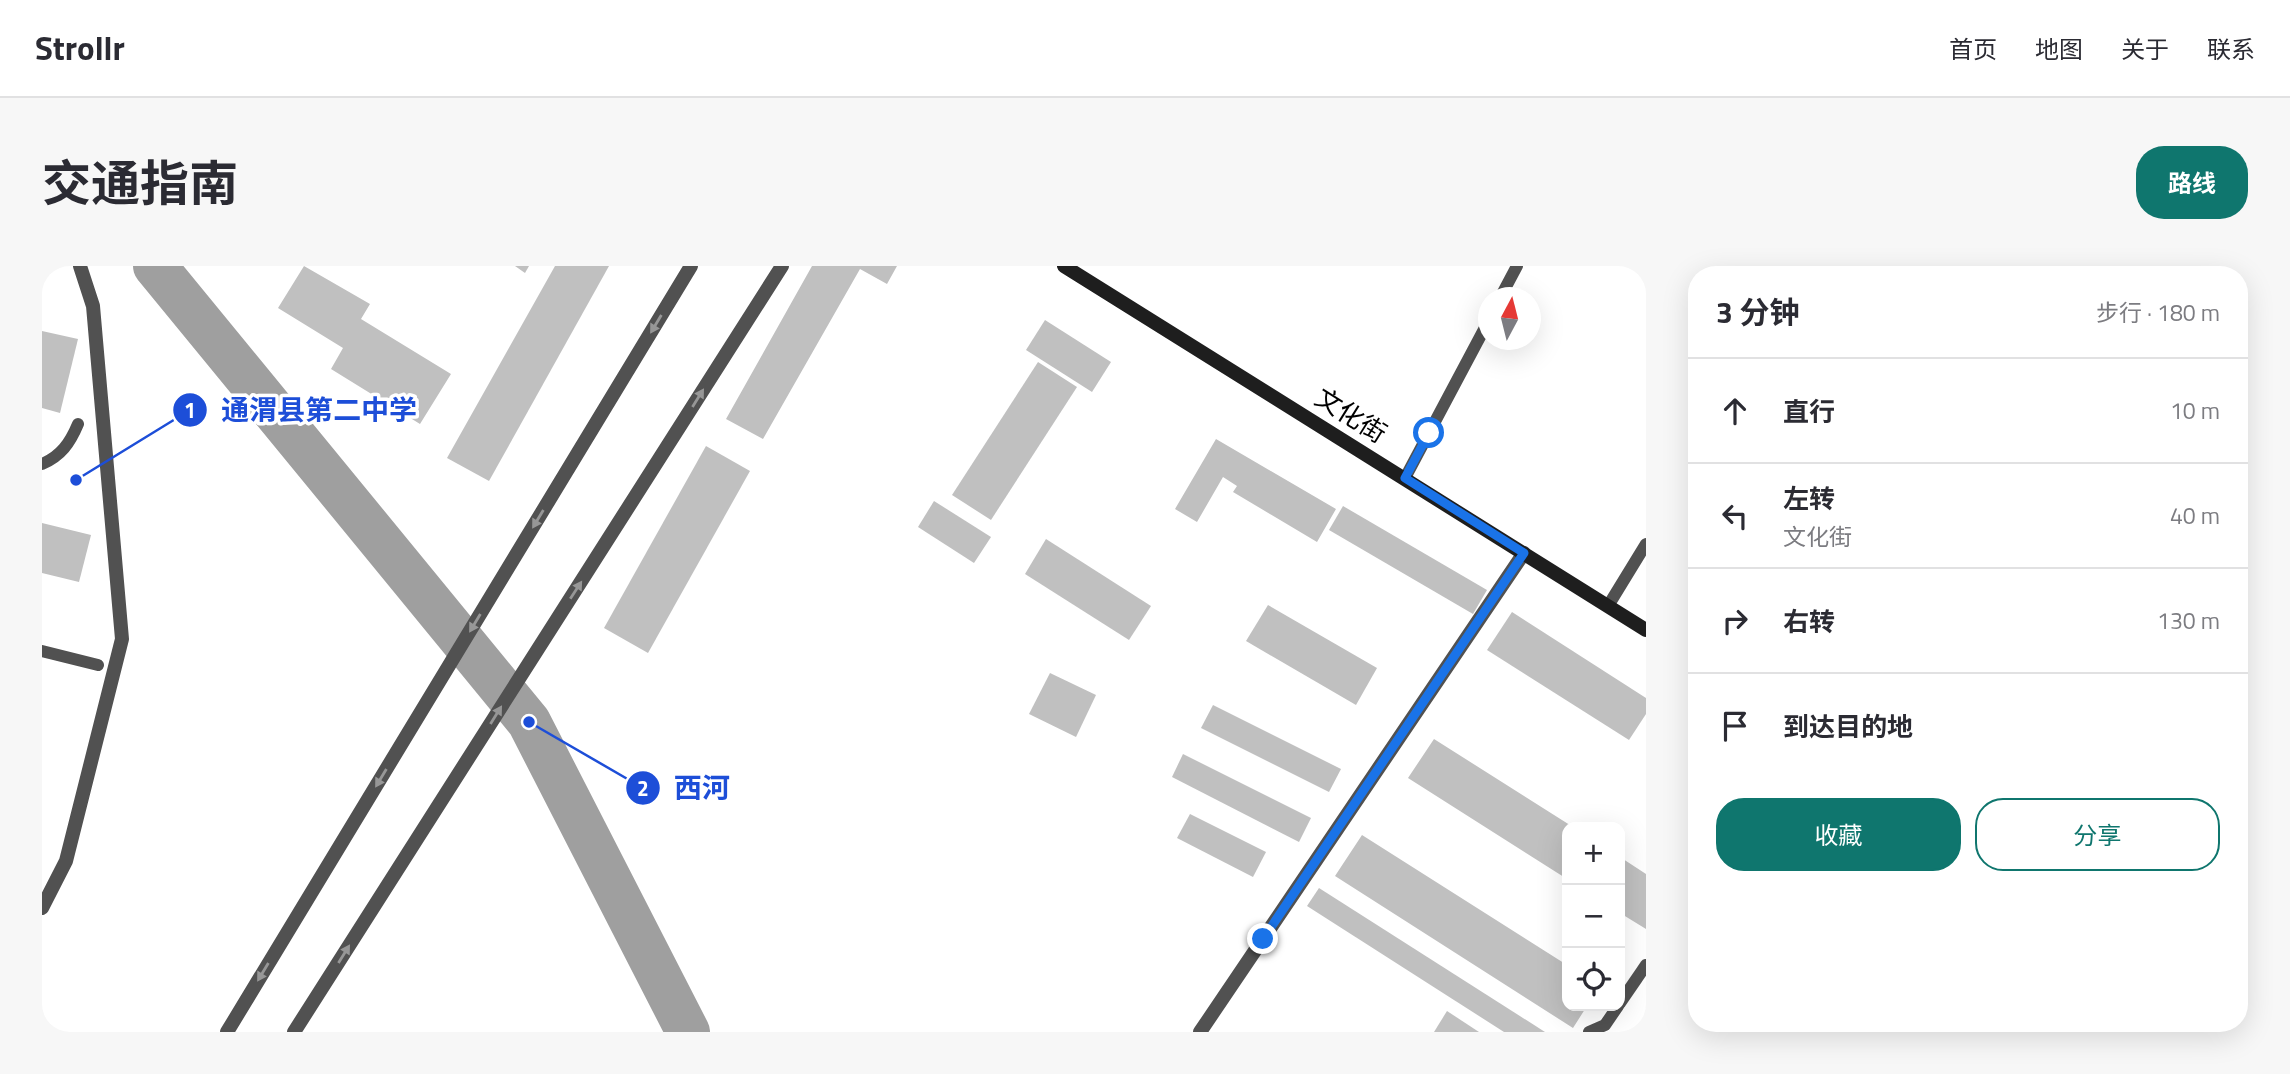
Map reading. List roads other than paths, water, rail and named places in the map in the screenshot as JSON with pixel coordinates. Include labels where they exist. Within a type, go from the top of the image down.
[{"type":"main road","name":"文化街","points":[[1064,266],[1646,630]]},
{"type":"street","points":[[42,908],[49,900],[66,861],[122,639],[93,306],[80,266]]},
{"type":"street","points":[[227,1032],[691,266]]},
{"type":"street","points":[[295,1032],[782,266]]},
{"type":"street","points":[[1200,1032],[1524,553]]},
{"type":"lane","points":[[1506,287],[1517,266]]},
{"type":"lane","points":[[1405,478],[1478,341]]},
{"type":"lane","points":[[42,464],[60,454],[71,440],[78,424]]},
{"type":"lane","points":[[1608,606],[1646,544]]},
{"type":"lane","points":[[42,651],[99,665]]},
{"type":"lane","points":[[1625,995],[1646,965]]},
{"type":"lane","points":[[1589,1032],[1605,1025],[1614,1011]]},
{"type":"waterway","points":[[155,266],[529,722],[688,1032]]},
{"type":"place","name":"通渭县第二中学","points":[[76,480]]},
{"type":"place","name":"西河","points":[[529,722]]}]
